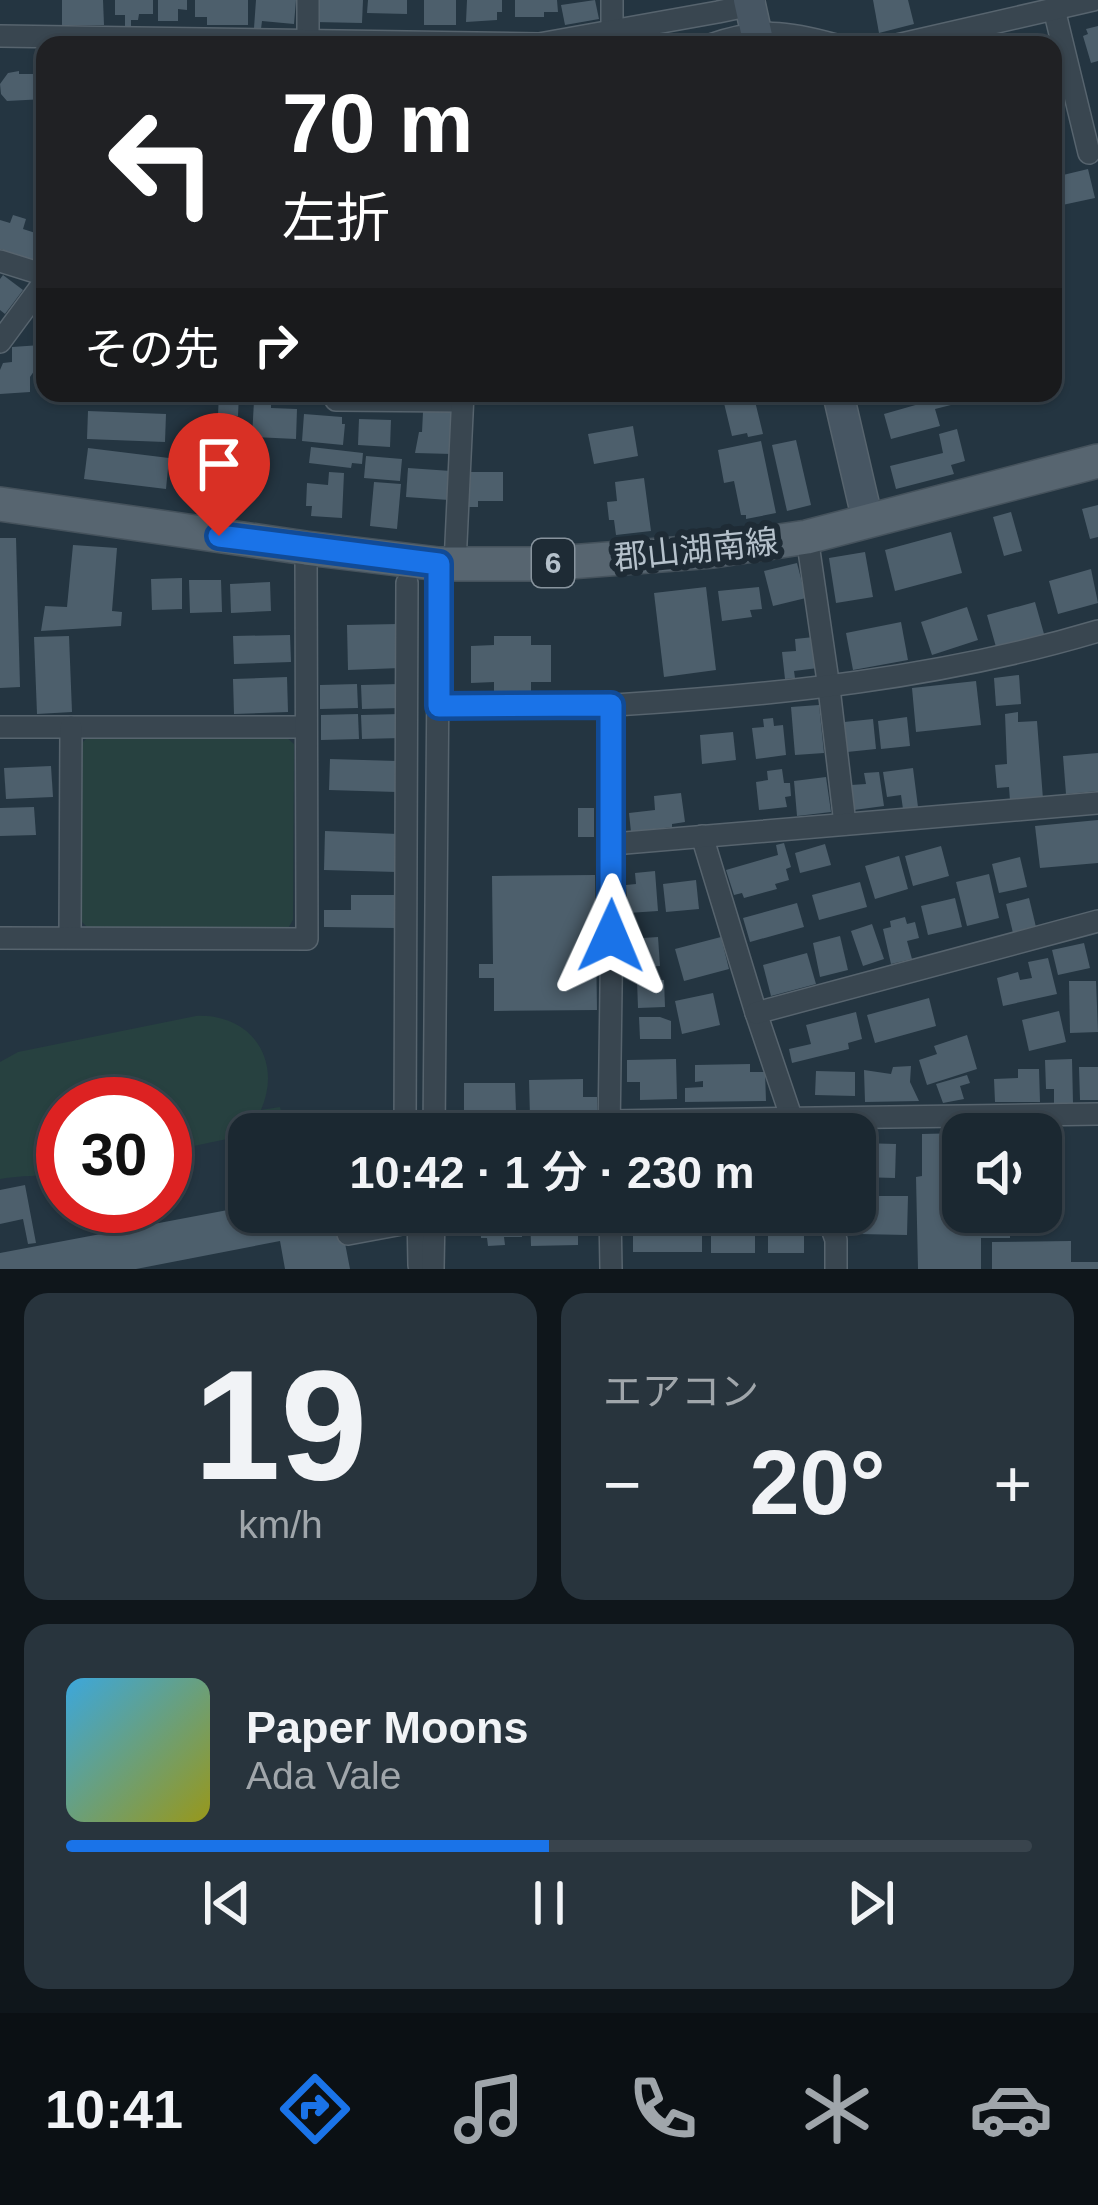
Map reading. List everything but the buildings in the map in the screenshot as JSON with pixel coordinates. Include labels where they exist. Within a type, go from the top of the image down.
[{"type":"main road","name":"郡山湖南線","points":[[0,504],[306,548],[430,576],[713,551],[807,537],[1098,461]]},
{"type":"street","points":[[308,0],[308,36]]},
{"type":"street","points":[[612,0],[612,32]]},
{"type":"street","points":[[936,36],[1093,0]]},
{"type":"street","points":[[588,36],[737,8],[802,36]]},
{"type":"street","points":[[1054,9],[1061,36]]},
{"type":"street","points":[[723,36],[753,16]]},
{"type":"street","points":[[0,36],[36,37]]},
{"type":"street","points":[[1062,42],[1089,153]]},
{"type":"street","points":[[0,261],[36,275]]},
{"type":"street","points":[[0,342],[36,291]]},
{"type":"street","points":[[406,1113],[430,576],[461,402]]},
{"type":"street","points":[[840,402],[868,522]]},
{"type":"street","points":[[807,537],[845,824]]},
{"type":"street","points":[[0,938],[307,939],[306,548]]},
{"type":"street","points":[[430,576],[439,706],[434,1113]]},
{"type":"street","points":[[418,1113],[430,576]]},
{"type":"street","points":[[439,706],[611,705],[830,688],[1027,652],[1098,631]]},
{"type":"street","points":[[609,1113],[611,705]]},
{"type":"street","points":[[0,727],[305,727]]},
{"type":"street","points":[[70,937],[71,727]]},
{"type":"street","points":[[613,844],[1098,802]]},
{"type":"street","points":[[702,836],[790,1113]]},
{"type":"street","points":[[756,1013],[1098,921]]},
{"type":"street","points":[[876,1123],[1098,1114]]},
{"type":"street","points":[[405,1269],[407,1233]]},
{"type":"street","points":[[412,1233],[419,1269]]},
{"type":"street","points":[[433,1269],[434,1233]]},
{"type":"street","points":[[610,1233],[610,1269]]},
{"type":"street","points":[[834,1233],[836,1269]]},
{"type":"green space","points":[[89,736],[286,737],[294,744],[293,920],[287,930],[88,928],[81,921],[81,744]]},
{"type":"green space","points":[[196,1016],[215,1017],[247,1031],[257,1043],[268,1074],[261,1110],[280,1107],[282,1113],[228,1113],[228,1138],[192,1146],[192,1077],[36,1077],[36,1175],[0,1179],[0,1062],[18,1052]]},
{"type":"route","points":[[219,536],[439,564],[439,706],[611,705],[611,936]]}]
